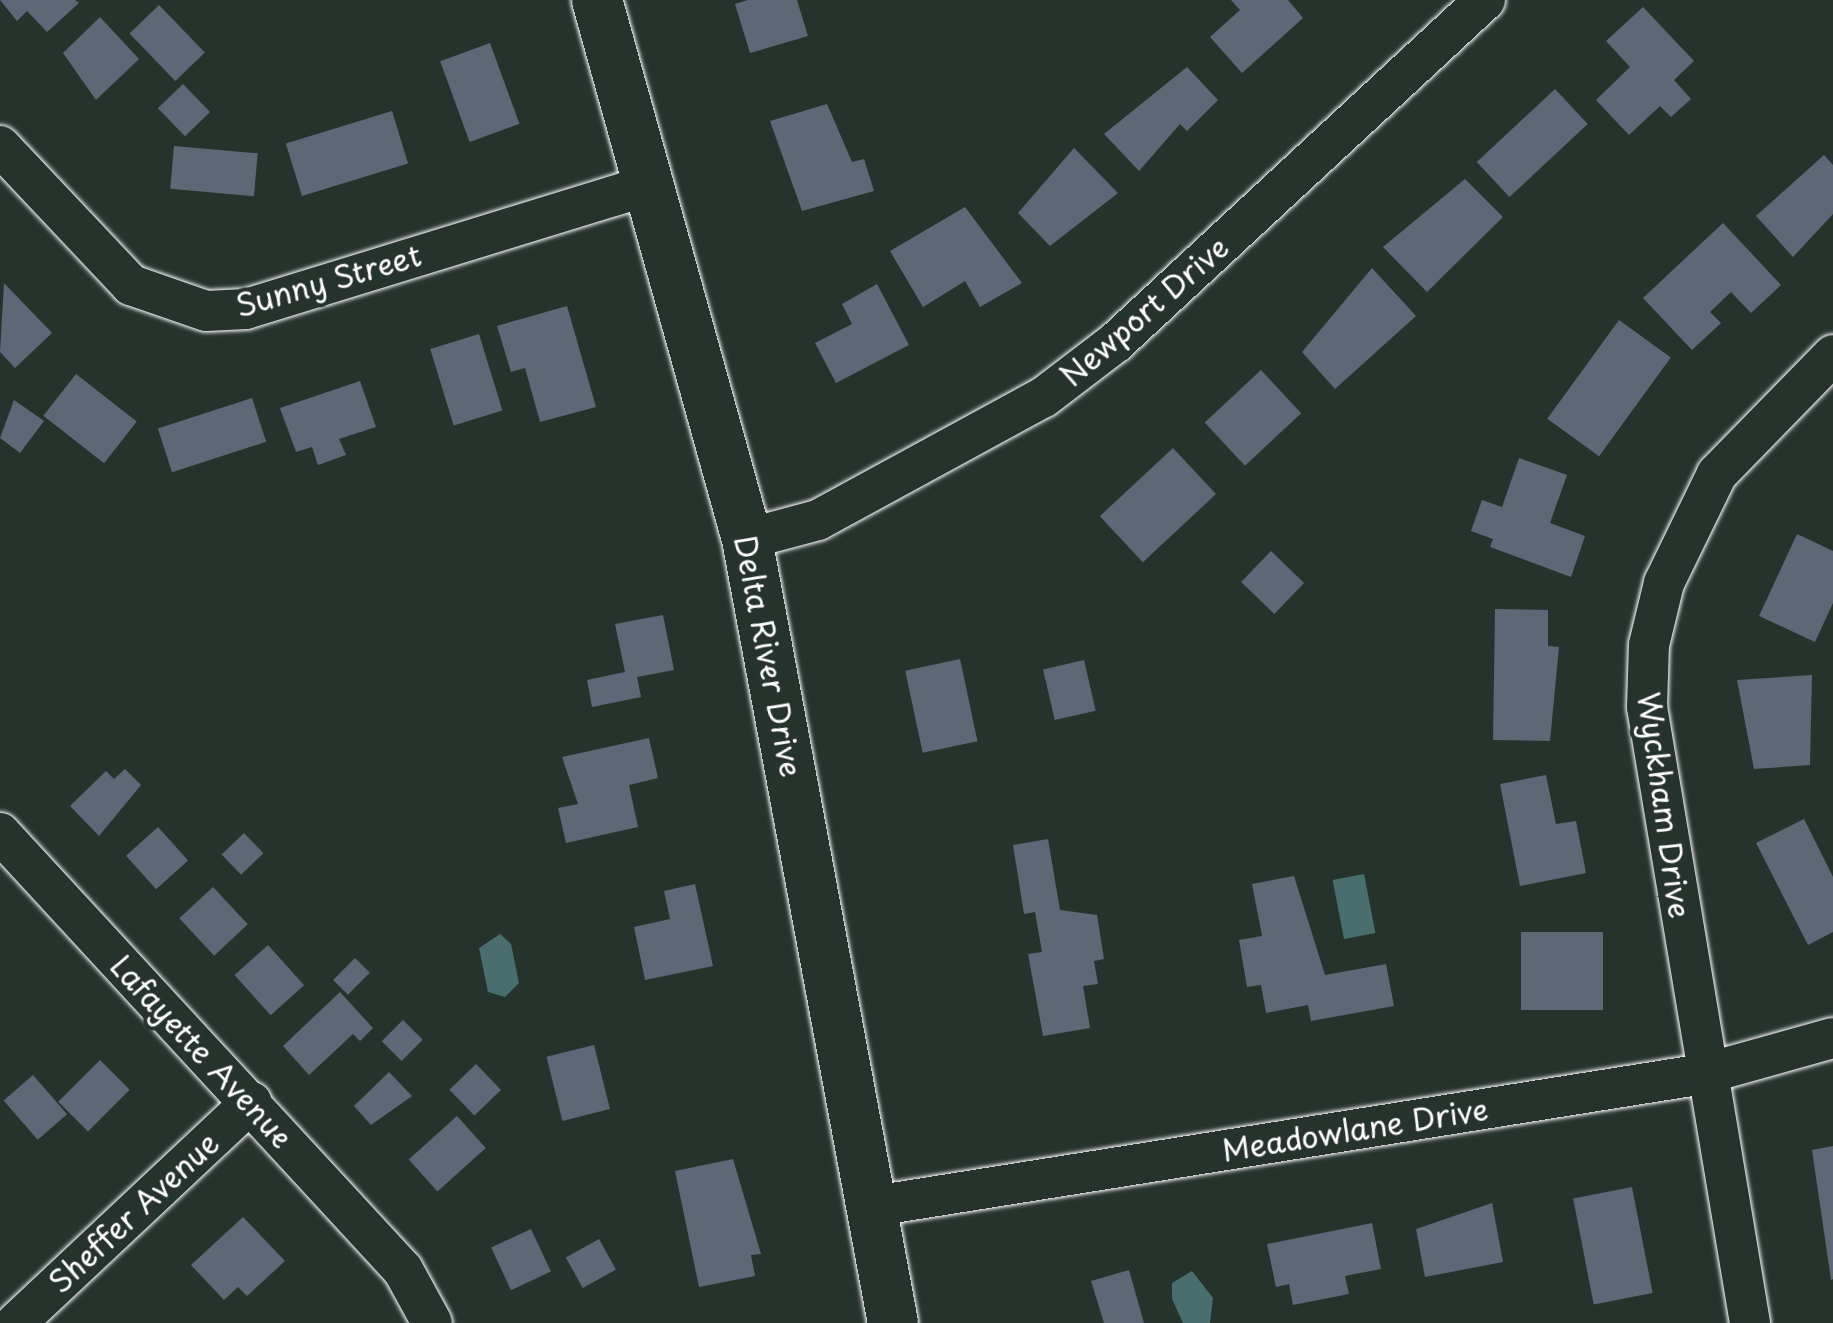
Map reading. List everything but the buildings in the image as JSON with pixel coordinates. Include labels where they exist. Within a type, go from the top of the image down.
[{"type":"street","name":"Delta River Drive","points":[[597,0],[652,184],[747,539],[893,1323]]},
{"type":"street","name":"Newport Drive","points":[[747,539],[818,520],[1044,397],[1116,342],[1485,0]]},
{"type":"street","name":"Sunny Street","points":[[0,146],[132,286],[206,311],[246,309],[652,184]]},
{"type":"street","name":"Wyckham Drive","points":[[1750,1323],[1704,1074],[1647,707],[1649,645],[1664,583],[1717,474],[1833,355]]},
{"type":"street","name":"Lafayette Avenue","points":[[0,833],[403,1270],[432,1323]]},
{"type":"street","name":"Meadowlane Drive","points":[[874,1206],[1704,1074],[1833,1038]]},
{"type":"street","name":"Sheffer Avenue","points":[[16,1323],[250,1102]]},
{"type":"water","points":[[1364,874],[1375,933],[1344,939],[1333,880]]},
{"type":"water","points":[[500,934],[511,944],[519,983],[505,997],[488,992],[479,948]]},
{"type":"water","points":[[1192,1271],[1213,1298],[1210,1323],[1183,1323],[1172,1299],[1172,1283]]}]
